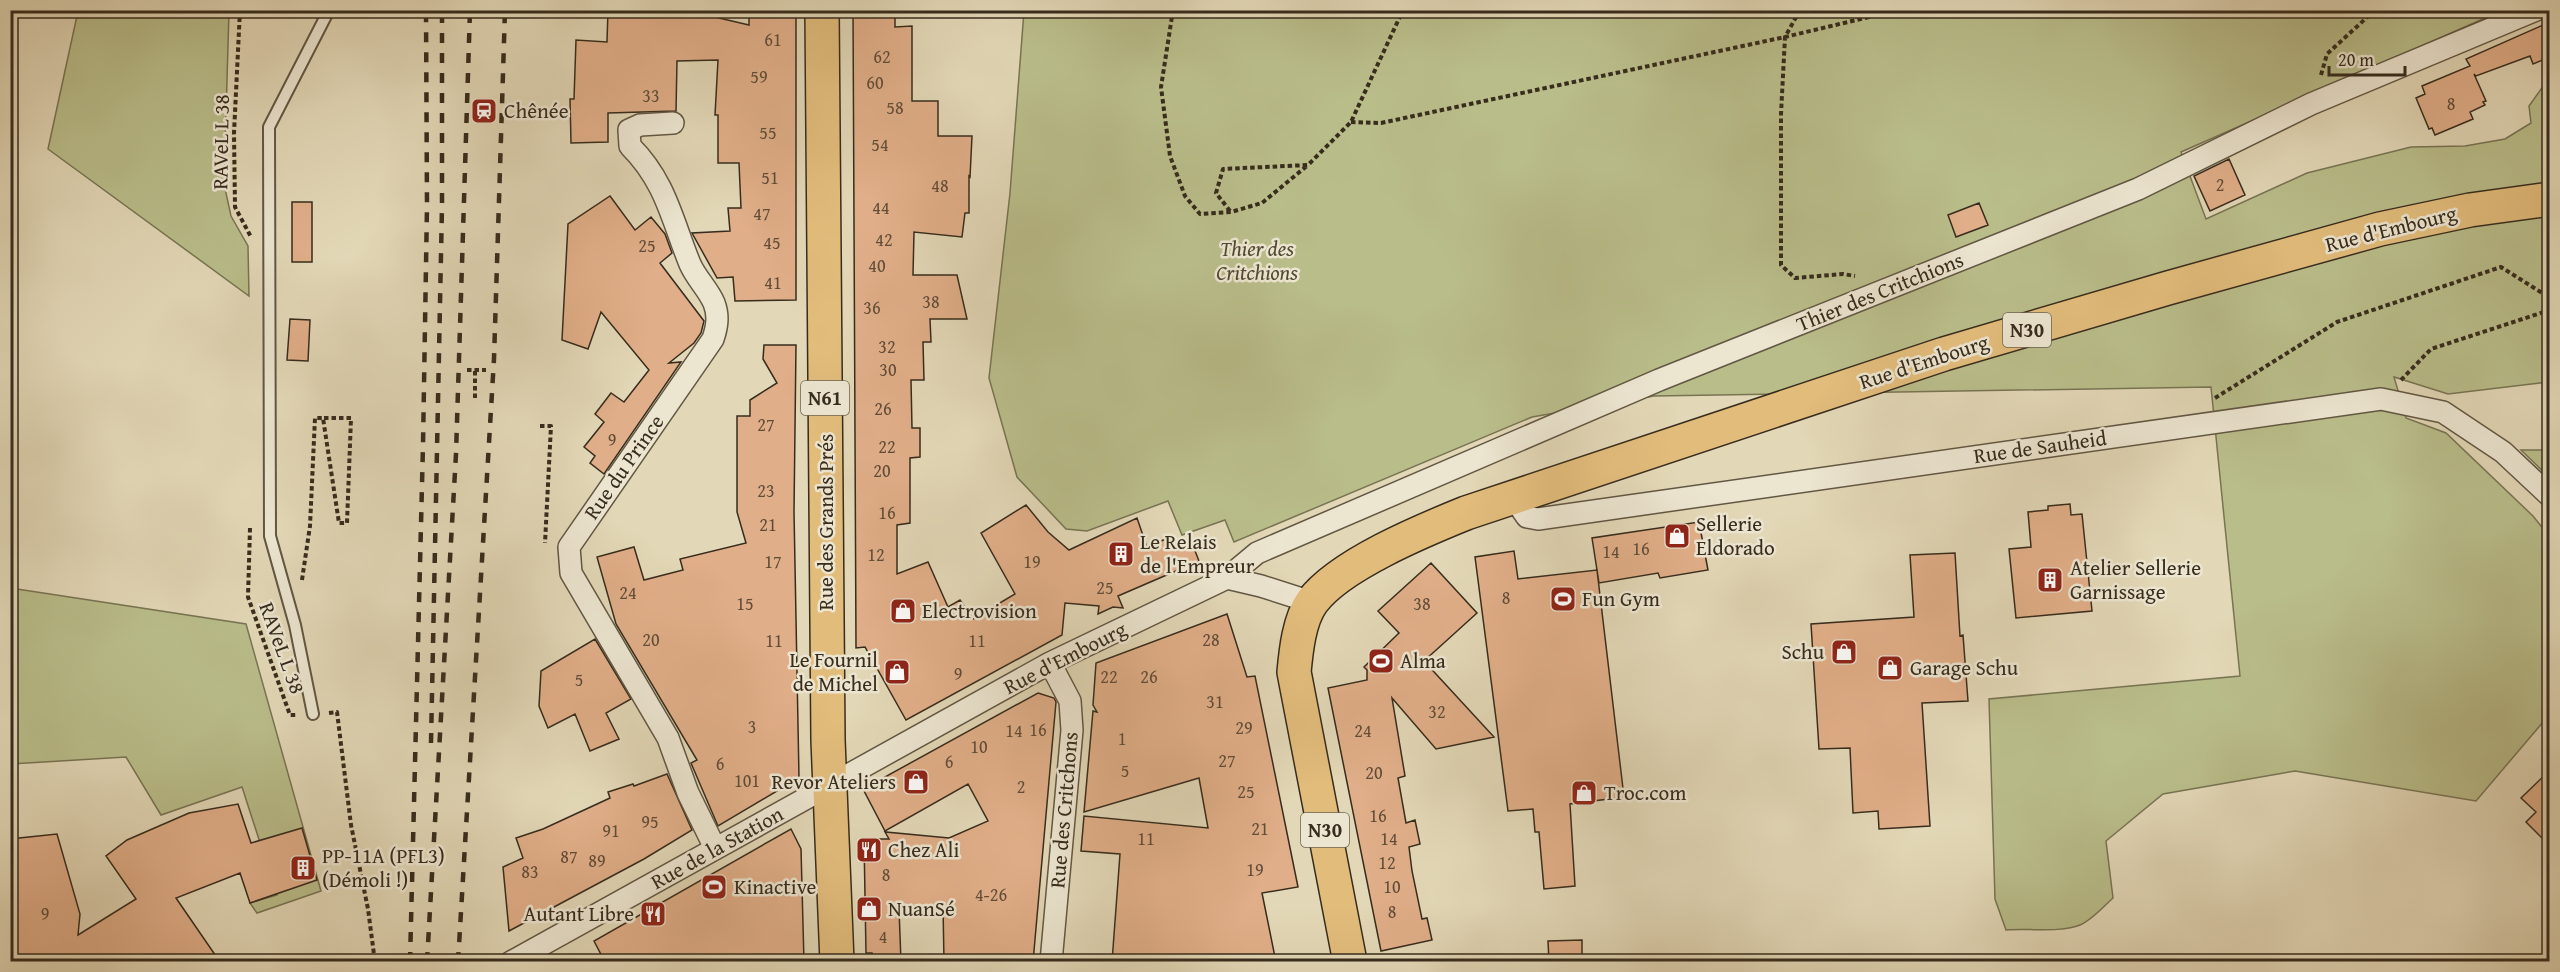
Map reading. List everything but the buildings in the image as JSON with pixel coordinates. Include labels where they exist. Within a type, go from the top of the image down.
[{"type":"main road","name":"Rue des Grands Prés","points":[[822,10],[828,786],[837,962]]},
{"type":"main road","name":"Rue d'Embourg","points":[[1513,497],[1944,354],[2168,288],[2380,229],[2470,210],[2550,199]]},
{"type":"main road","name":"N30","points":[[1350,962],[1294,672],[1296,644],[1311,602],[1338,577],[1424,530],[1513,497]]},
{"type":"street","name":"Thier des Critchions","points":[[1227,578],[1257,553],[1319,526],[1659,380],[2139,189],[2311,104],[2536,10]]},
{"type":"street","name":"Rue du Prince","points":[[569,547],[713,339],[718,324],[714,304],[691,266],[675,218],[658,183],[648,164],[630,146],[629,130],[640,125],[673,123]]},
{"type":"street","name":"Rue de Sauheid","points":[[1513,497],[1527,517],[1538,519],[2381,399],[2443,412],[2503,452],[2550,496]]},
{"type":"street","points":[[569,547],[571,573],[668,738],[688,793],[715,848]]},
{"type":"street","name":"Rue d'Embourg","points":[[828,786],[1050,663],[1227,578]]},
{"type":"street","points":[[1227,578],[1311,602]]},
{"type":"street","name":"Rue des Critchons","points":[[1050,663],[1070,701],[1072,730],[1051,962]]},
{"type":"street","name":"Rue de la Station","points":[[511,962],[828,786]]},
{"type":"lane","points":[[313,714],[295,625],[270,536],[269,127],[329,10]]},
{"type":"path","name":"RAVeL L 38","points":[[240,10],[234,133],[235,207],[254,242]]},
{"type":"path","points":[[1173,10],[1161,87],[1170,156],[1185,196],[1200,214],[1231,212],[1262,204],[1308,165],[1351,122],[1403,10]]},
{"type":"path","points":[[1800,10],[1785,38],[1781,114],[1781,265],[1795,278],[1843,274],[1864,278],[1874,294]]},
{"type":"path","points":[[1351,122],[1381,123],[1785,38],[1869,17],[1879,10]]},
{"type":"path","points":[[2311,104],[2327,54],[2375,10]]},
{"type":"path","points":[[1231,212],[1216,193],[1223,169],[1308,165]]},
{"type":"path","points":[[2206,404],[2337,322],[2501,267],[2550,298]]},
{"type":"path","points":[[2381,399],[2431,349],[2550,310]]},
{"type":"path","points":[[467,370],[486,370]]},
{"type":"path","points":[[475,370],[475,398]]},
{"type":"path","points":[[302,581],[310,526],[315,418],[323,418],[351,418],[348,523],[339,523],[323,418]]},
{"type":"path","points":[[540,426],[551,426],[544,546],[569,547]]},
{"type":"path","name":"RAVeL L 38","points":[[249,568],[248,597],[290,716],[313,714]]},
{"type":"path","points":[[337,712],[351,825],[368,909],[375,962]]},
{"type":"green space","points":[[78,11],[229,11],[224,184],[231,216],[248,246],[249,296],[48,149]]},
{"type":"green space","points":[[1024,11],[2501,11],[2181,152],[2206,219],[2307,173],[2411,147],[2465,146],[2505,139],[2531,123],[2529,106],[2549,78],[2549,382],[2448,394],[2394,377],[2406,418],[2446,433],[2533,516],[2549,536],[2549,715],[2476,801],[2295,771],[2163,794],[2106,841],[2113,898],[2093,916],[2080,925],[2063,929],[2006,930],[1995,899],[1989,699],[2240,676],[2211,387],[1654,396],[1532,417],[1234,542],[1225,520],[1182,535],[1168,501],[1087,531],[1066,529],[1017,477],[989,378],[1010,193]]},
{"type":"green space","points":[[2521,450],[2543,450],[2549,453],[2549,477]]},
{"type":"green space","points":[[17,589],[246,624],[321,891],[257,913],[250,903],[277,895],[242,787],[161,815],[126,757],[11,764],[11,592]]},
{"type":"railway","points":[[410,962],[423,445],[427,206],[426,10]]},
{"type":"railway","points":[[431,743],[442,206],[442,10]]},
{"type":"railway","points":[[427,962],[456,454],[470,10]]},
{"type":"railway","points":[[458,962],[494,359],[505,10]]},
{"type":"place","name":"Chênée","points":[[484,111]]},
{"type":"place","name":"Sellerie Eldorado","points":[[1677,536]]},
{"type":"place","name":"Le Relais de l'Empreur","points":[[1121,554]]},
{"type":"place","name":"Atelier Sellerie Garnissage","points":[[2050,580]]},
{"type":"place","name":"Fun Gym","points":[[1563,599]]},
{"type":"place","name":"Electrovision","points":[[903,611]]},
{"type":"place","name":"Schu","points":[[1844,652]]},
{"type":"place","name":"Alma","points":[[1381,661]]},
{"type":"place","name":"Garage Schu","points":[[1890,668]]},
{"type":"place","name":"Le Fournil de Michel","points":[[897,672]]},
{"type":"place","name":"Revor Ateliers","points":[[916,782]]},
{"type":"place","name":"Troc.com","points":[[1584,793]]},
{"type":"place","name":"Chez Ali","points":[[869,850]]},
{"type":"place","name":"PP-11A (PFL3) (Démoli !)","points":[[303,868]]},
{"type":"place","name":"Kinactive","points":[[714,887]]},
{"type":"place","name":"NuanSé","points":[[869,909]]},
{"type":"place","name":"Autant Libre","points":[[653,914]]}]
